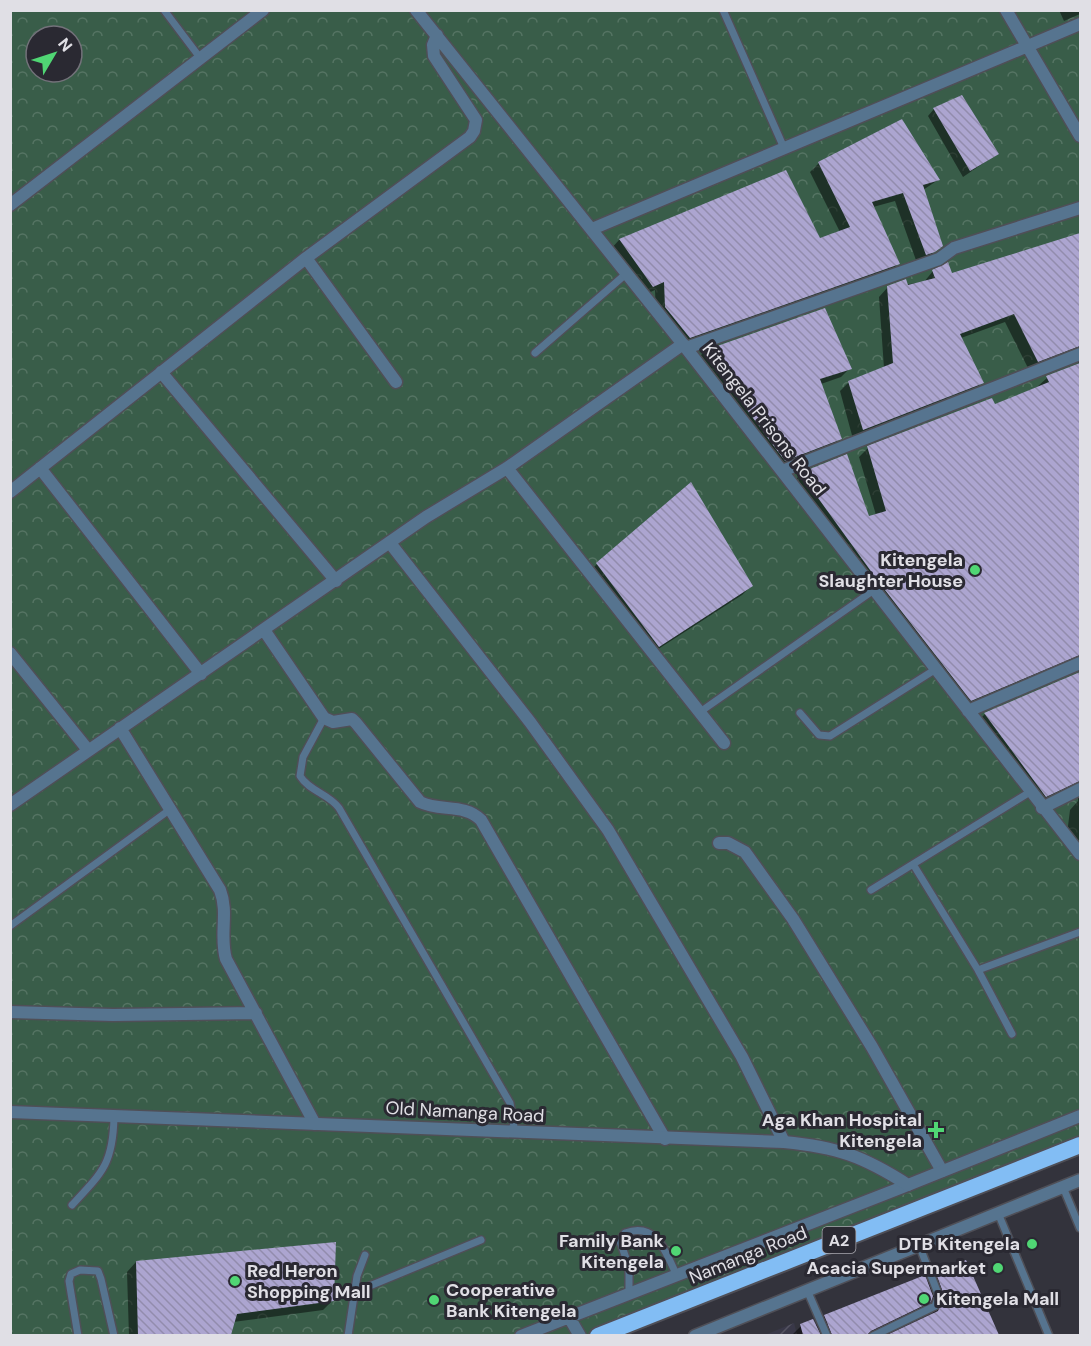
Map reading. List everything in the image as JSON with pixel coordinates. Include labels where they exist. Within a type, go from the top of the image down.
[{"type":"highway","name":"Namanga Road","points":[[598,1335],[1080,1145]]},
{"type":"street","points":[[10,205],[263,10]]},
{"type":"street","name":"Kitengela Prisons Road","points":[[416,10],[685,346],[1080,854]]},
{"type":"street","points":[[1006,10],[1080,136]]},
{"type":"street","points":[[592,229],[1080,24]]},
{"type":"street","points":[[10,492],[306,258],[474,131],[476,126],[472,112],[434,56],[433,45],[437,35]]},
{"type":"street","points":[[12,802],[426,517],[507,468],[685,346],[939,259],[954,248],[1080,208]]},
{"type":"street","points":[[306,258],[396,382]]},
{"type":"street","points":[[782,471],[1080,354]]},
{"type":"street","points":[[161,372],[336,581]]},
{"type":"street","points":[[40,468],[201,674]]},
{"type":"street","points":[[507,468],[724,743]]},
{"type":"street","points":[[390,543],[530,722],[608,830],[742,1057],[784,1142]]},
{"type":"street","points":[[264,630],[324,718],[333,722],[352,719],[420,802],[430,807],[466,810],[481,820],[665,1139]]},
{"type":"street","points":[[10,653],[88,750]]},
{"type":"street","points":[[968,711],[1080,663]]},
{"type":"street","points":[[120,728],[172,808],[220,890],[225,902],[226,916],[222,945],[224,952],[315,1124]]},
{"type":"street","points":[[1042,808],[1080,789]]},
{"type":"street","points":[[719,843],[736,846],[765,877],[872,1047],[942,1171]]},
{"type":"street","points":[[10,1012],[113,1015],[256,1013]]},
{"type":"street","name":"Old Namanga Road","points":[[10,1112],[784,1142],[825,1146],[854,1154],[908,1185]]},
{"type":"street","points":[[521,1335],[1080,1116]]},
{"type":"street","points":[[695,1335],[1080,1180]]},
{"type":"street","points":[[569,1317],[580,1335]]},
{"type":"lane","points":[[164,10],[201,59]]},
{"type":"lane","points":[[723,10],[784,148]]},
{"type":"lane","points":[[535,353],[627,273]]},
{"type":"lane","points":[[700,712],[874,590]]},
{"type":"lane","points":[[800,713],[819,735],[830,736],[936,669]]},
{"type":"lane","points":[[324,718],[303,757],[300,776],[309,787],[328,795],[339,808],[510,1103],[515,1133]]},
{"type":"lane","points":[[870,891],[1030,792]]},
{"type":"lane","points":[[10,927],[172,808]]},
{"type":"lane","points":[[913,864],[978,970],[1012,1034]]},
{"type":"lane","points":[[978,970],[1080,932]]},
{"type":"lane","points":[[72,1205],[93,1182],[113,1148],[114,1117]]},
{"type":"lane","points":[[1064,1186],[1080,1228]]},
{"type":"lane","points":[[998,1213],[1049,1335]]},
{"type":"lane","points":[[629,1292],[629,1267],[620,1241],[624,1233],[637,1229],[653,1234],[663,1247],[676,1274]]},
{"type":"lane","points":[[355,1292],[481,1240]]},
{"type":"lane","points":[[873,1335],[935,1306],[939,1296],[919,1245]]},
{"type":"lane","points":[[348,1335],[355,1292],[365,1255]]},
{"type":"lane","points":[[78,1335],[69,1281],[71,1274],[91,1269],[98,1271],[101,1279],[114,1335]]},
{"type":"lane","points":[[807,1290],[827,1335]]},
{"type":"shaded area","points":[[794,1323],[797,1335],[765,1335]]},
{"type":"green space","points":[[10,11],[1080,11],[1080,1145],[597,1335],[11,1335]]},
{"type":"building","points":[[962,95],[999,154],[970,171],[933,108]]},
{"type":"building","points":[[902,119],[940,180],[923,185],[943,246],[935,252],[926,255],[903,193],[872,202],[900,264],[690,338],[665,307],[664,282],[653,287],[619,239],[786,170],[820,238],[850,227],[818,162]]},
{"type":"building","points":[[1080,233],[1080,346],[1038,362],[1014,314],[960,334],[984,383],[863,430],[848,381],[893,363],[887,286],[906,279],[908,285],[935,278],[932,270],[948,262],[952,273]]},
{"type":"building","points":[[825,308],[852,369],[820,379],[842,439],[785,461],[703,351]]},
{"type":"building","name":"Kitengela Slaughter House","points":[[1080,363],[1080,655],[971,701],[878,581],[800,473],[847,454],[869,516],[886,511],[867,446],[992,398],[995,404],[1049,382],[1046,376]]},
{"type":"building","points":[[691,482],[753,586],[659,647],[596,563]]},
{"type":"building","points":[[1080,672],[1080,781],[1046,797],[984,713]]},
{"type":"building","name":"Red Heron Shopping Mall","points":[[336,1242],[334,1301],[237,1314],[231,1335],[138,1335],[136,1261]]},
{"type":"building","points":[[966,1260],[999,1335],[887,1335],[938,1311],[944,1295],[935,1271]]},
{"type":"building","points":[[925,1275],[933,1296],[931,1302],[867,1335],[832,1335],[824,1315]]},
{"type":"building","points":[[813,1319],[821,1335],[803,1335],[800,1324]]},
{"type":"place","name":"Kitengela Slaughter House","points":[[975,570]]},
{"type":"place","name":"Aga Khan Hospital Kitengela","points":[[936,1130]]},
{"type":"place","name":"DTB Kitengela","points":[[1032,1244]]},
{"type":"place","name":"Family Bank Kitengela","points":[[676,1251]]},
{"type":"place","name":"Acacia Supermarket","points":[[998,1268]]},
{"type":"place","name":"Red Heron Shopping Mall","points":[[235,1281]]},
{"type":"place","name":"Kitengela Mall","points":[[924,1299]]},
{"type":"place","name":"Cooperative Bank Kitengela","points":[[434,1300]]}]
